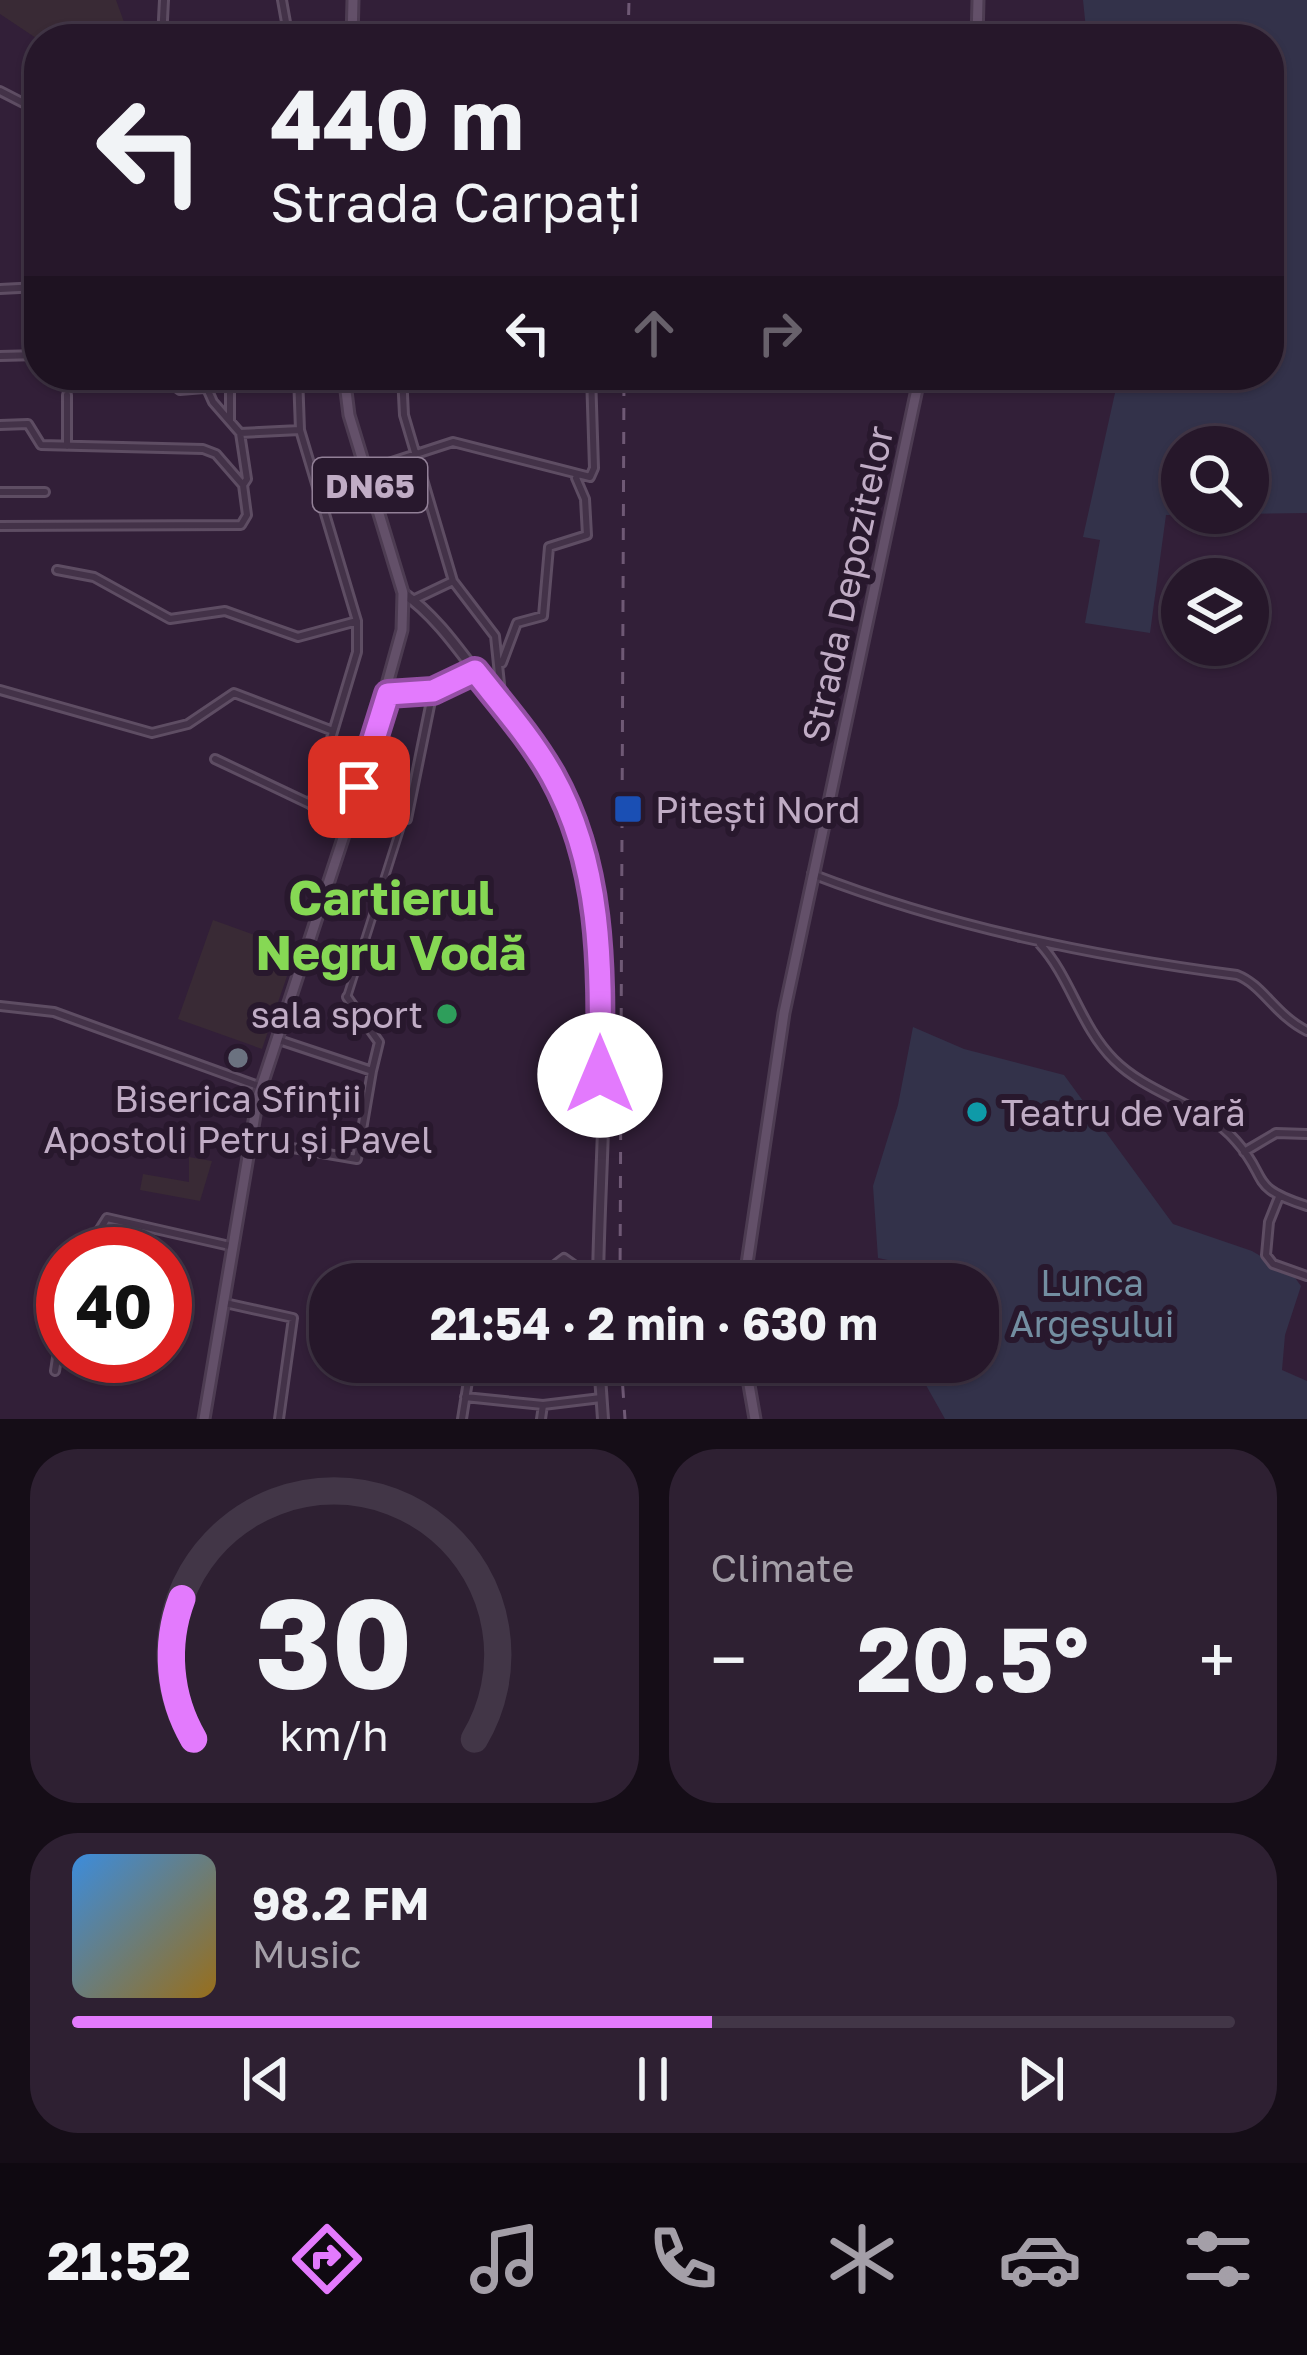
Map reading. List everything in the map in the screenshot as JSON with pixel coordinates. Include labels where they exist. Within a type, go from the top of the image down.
[{"type":"main road","name":"DN65","points":[[347,390],[366,472],[408,597]]},
{"type":"main road","name":"Strada Depozitelor","points":[[746,1263],[766,1119],[812,874],[917,390]]},
{"type":"main road","points":[[204,1419],[248,1141],[261,1087],[388,694],[408,597]]},
{"type":"main road","points":[[749,1383],[755,1419]]},
{"type":"street","points":[[205,390],[240,433],[248,479],[243,485]]},
{"type":"street","points":[[230,390],[230,424]]},
{"type":"street","points":[[299,390],[300,430],[357,621],[356,652],[311,805]]},
{"type":"street","points":[[404,390],[415,455],[453,581],[495,636],[502,663],[502,705]]},
{"type":"street","points":[[318,486],[452,442],[576,478],[593,474],[592,390]]},
{"type":"street","points":[[67,395],[67,446]]},
{"type":"street","points":[[0,425],[28,424],[37,443],[203,448],[216,454],[243,485],[247,515],[233,528],[0,526]]},
{"type":"street","points":[[240,433],[300,430]]},
{"type":"street","points":[[502,663],[517,623],[543,616],[549,547],[586,535],[585,499],[576,478]]},
{"type":"street","points":[[0,491],[46,492]]},
{"type":"street","points":[[57,570],[94,577],[170,619],[225,610],[298,637],[357,621]]},
{"type":"street","points":[[408,597],[453,581]]},
{"type":"street","points":[[408,597],[475,671],[554,779],[594,892],[600,950],[598,1263]]},
{"type":"street","points":[[403,618],[422,608]]},
{"type":"street","points":[[388,694],[433,691],[475,671]]},
{"type":"street","points":[[0,690],[152,733],[188,724],[234,693],[333,732]]},
{"type":"street","points":[[248,1141],[357,1159],[379,1042],[347,997],[402,823],[433,691]]},
{"type":"street","points":[[215,759],[348,823]]},
{"type":"street","points":[[352,811],[402,823]]},
{"type":"street","points":[[812,874],[898,906],[1037,941],[1237,975],[1257,987],[1284,1019],[1307,1031]]},
{"type":"street","points":[[1037,941],[1111,1057],[1133,1078],[1212,1121],[1244,1152],[1257,1180],[1279,1197],[1307,1206]]},
{"type":"street","points":[[0,1006],[54,1012],[261,1087]]},
{"type":"street","points":[[276,1039],[372,1071]]},
{"type":"street","points":[[1244,1152],[1276,1133],[1307,1134]]},
{"type":"street","points":[[1279,1197],[1266,1234],[1266,1255],[1273,1264],[1307,1276]]},
{"type":"street","points":[[104,1227],[107,1218],[147,1227]]},
{"type":"street","points":[[192,1237],[230,1246]]},
{"type":"street","points":[[222,1303],[293,1318],[279,1419]]},
{"type":"street","points":[[462,1419],[467,1383]]},
{"type":"street","points":[[600,1383],[603,1419]]},
{"type":"street","points":[[465,1397],[543,1405],[601,1398]]},
{"type":"street","points":[[542,1419],[543,1405]]},
{"type":"shaded area","points":[[0,0],[116,0],[124,22],[24,24],[24,30],[0,14]]},
{"type":"shaded area","points":[[213,920],[296,950],[262,1049],[178,1019]]},
{"type":"shaded area","points":[[189,1157],[212,1161],[200,1201],[140,1190],[143,1174],[189,1182]]},
{"type":"green space","points":[[1083,0],[1307,0],[1307,513],[1269,514],[1269,426],[1161,426],[1163,534],[1150,633],[1085,623],[1100,540],[1083,537],[1116,390],[1284,390],[1284,24],[1085,24]]},
{"type":"green space","name":"Lunca Argeșului","points":[[913,1027],[964,1049],[1064,1075],[1173,1224],[1252,1251],[1293,1275],[1301,1286],[1285,1335],[1282,1370],[1307,1381],[1307,1419],[945,1419],[925,1383],[999,1383],[999,1263],[902,1263],[878,1258],[873,1186],[898,1105]]},
{"type":"railway","points":[[628,24],[629,0]]},
{"type":"railway","points":[[620,1263],[624,390]]},
{"type":"railway","points":[[622,1383],[625,1419]]},
{"type":"place","name":"Pitești Nord","points":[[628,809]]},
{"type":"place","name":"sala sport","points":[[447,1014]]},
{"type":"place","name":"Biserica Sfinții Apostoli Petru și Pavel","points":[[238,1058]]},
{"type":"place","name":"Teatru de vară","points":[[977,1112]]},
{"type":"district","name":"Cartierul Negru Vodă","points":[[391,924]]},
{"type":"route","points":[[359,787],[388,694],[433,691],[475,671],[552,774],[586,861],[600,950],[600,1075]]}]
